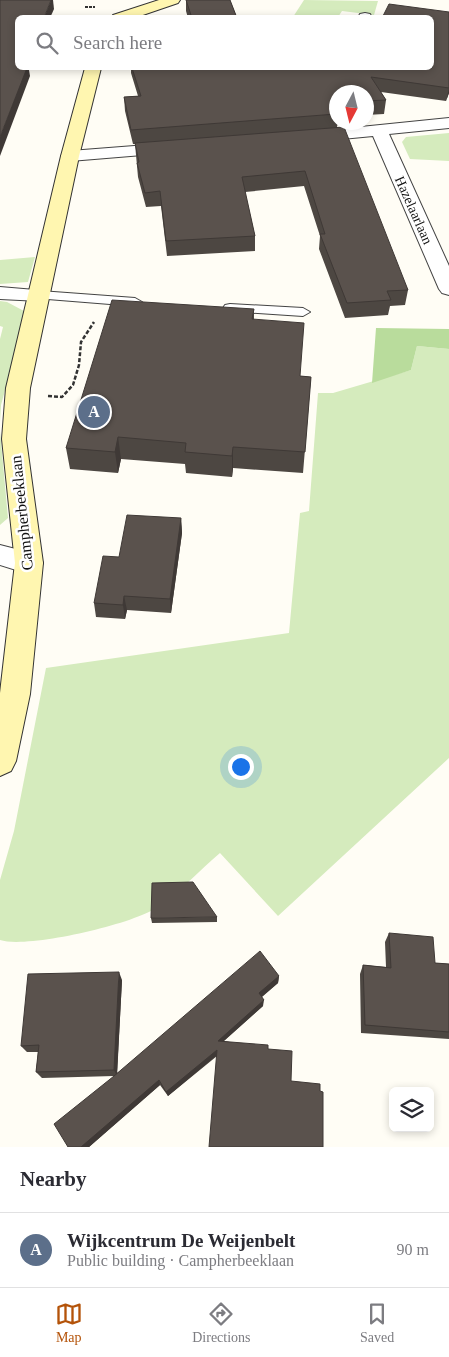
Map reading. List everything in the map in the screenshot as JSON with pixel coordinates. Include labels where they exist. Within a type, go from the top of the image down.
[{"type":"street","points":[[127,15],[173,0]]},
{"type":"street","name":"Campherbeeklaan","points":[[0,761],[15,694],[29,563],[14,439],[18,395],[70,156],[92,70]]},
{"type":"street","points":[[299,138],[449,123]]},
{"type":"street","name":"Hazelaarlaan","points":[[379,131],[449,288]]},
{"type":"street","points":[[70,156],[189,147]]},
{"type":"street","points":[[0,293],[40,295]]},
{"type":"street","points":[[0,555],[29,563]]},
{"type":"lane","points":[[40,295],[146,302]]},
{"type":"lane","points":[[214,307],[303,312]]},
{"type":"path","points":[[18,395],[62,397],[73,386],[80,365],[81,342],[106,300]]},
{"type":"green space","points":[[304,0],[378,1],[374,15],[342,11],[339,15],[294,15]]},
{"type":"green space","points":[[449,133],[449,161],[410,159],[402,142],[406,137]]},
{"type":"green space","points":[[35,257],[28,282],[0,284],[0,260]]},
{"type":"green space","points":[[0,301],[7,302],[24,311],[1,405],[0,422],[0,339],[3,327],[0,326]]},
{"type":"green space","points":[[376,328],[449,329],[449,349],[417,346],[411,370],[372,383]]},
{"type":"green space","points":[[417,346],[449,349],[449,758],[278,916],[220,853],[175,894],[147,913],[106,927],[56,938],[14,942],[0,940],[0,880],[14,831],[46,668],[289,633],[300,513],[309,511],[318,393],[333,393],[411,370]]},
{"type":"green space","points":[[0,431],[8,518],[0,525]]},
{"type":"building","points":[[0,0],[51,0],[45,15],[15,15],[15,70],[26,70],[0,137]]},
{"type":"building","points":[[186,0],[230,0],[236,15],[191,15]]},
{"type":"building","points":[[389,4],[449,12],[449,88],[371,77],[386,100],[374,101],[374,85],[329,85],[329,115],[131,130],[124,97],[141,96],[133,70],[434,70],[434,15],[384,15]]},
{"type":"building","points":[[329,128],[329,130],[345,130],[408,290],[387,291],[391,300],[347,303],[320,234],[325,234],[305,171],[242,177],[255,236],[166,241],[160,191],[145,193],[137,163],[139,162],[135,143]]},
{"type":"building","points":[[112,300],[254,309],[252,319],[304,323],[300,376],[311,377],[305,452],[233,447],[232,456],[185,452],[186,443],[118,437],[115,452],[66,448]]},
{"type":"building","points":[[127,515],[181,518],[170,599],[124,596],[123,605],[94,603],[103,556],[119,557]]},
{"type":"building","points":[[193,882],[217,917],[151,918],[152,883]]},
{"type":"building","points":[[389,933],[433,937],[435,963],[449,964],[449,1032],[365,1025],[363,965],[391,968]]},
{"type":"building","points":[[260,951],[279,976],[259,993],[264,1000],[218,1041],[268,1045],[268,1049],[292,1051],[291,1081],[320,1084],[320,1091],[323,1092],[323,1147],[209,1147],[217,1050],[166,1092],[159,1080],[81,1147],[68,1147],[54,1124],[114,1076]]},
{"type":"building","points":[[119,972],[114,1070],[36,1072],[39,1045],[21,1046],[28,974]]},
{"type":"place","name":"Wijkcentrum De Weijenbelt","points":[[94,412]]}]
